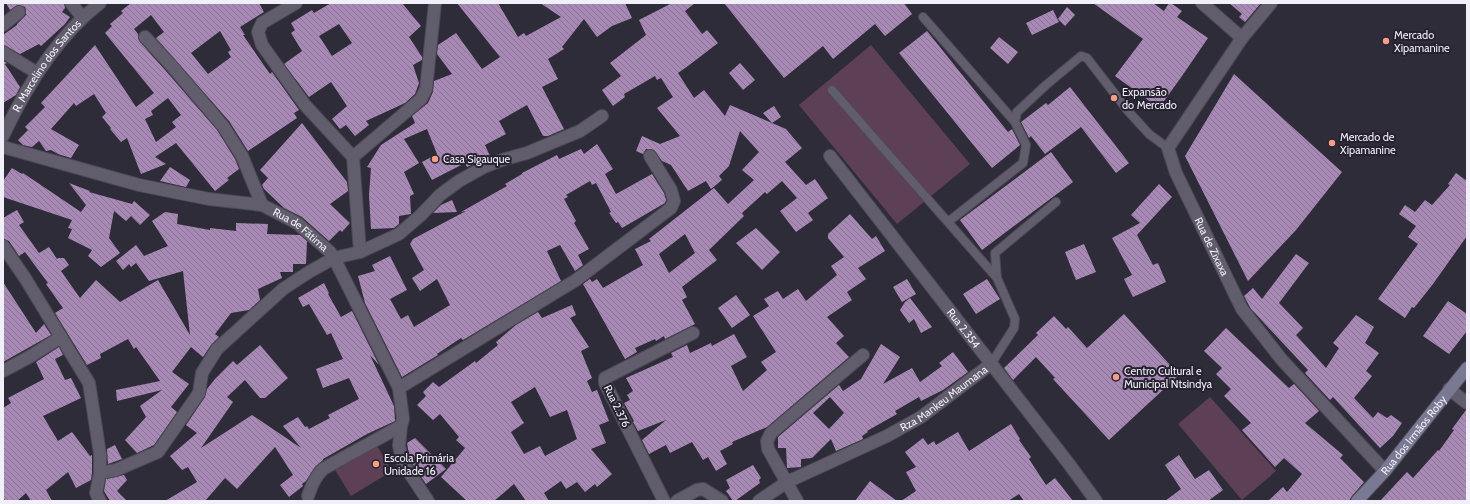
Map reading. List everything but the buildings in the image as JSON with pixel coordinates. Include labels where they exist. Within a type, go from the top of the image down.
[{"type":"street","points":[[71,3],[82,17]]},
{"type":"street","name":"R. Marcelino dos Santos","points":[[5,128],[38,73],[60,42],[82,17],[100,3]]},
{"type":"street","points":[[296,3],[262,23],[258,32],[262,45],[305,105],[353,157],[360,252]]},
{"type":"street","points":[[353,157],[421,99],[426,89],[435,3]]},
{"type":"street","points":[[1202,3],[1242,38]]},
{"type":"street","points":[[1168,148],[1242,38],[1271,3]]},
{"type":"street","points":[[3,25],[19,12]]},
{"type":"street","points":[[145,37],[223,126],[242,156],[262,204]]},
{"type":"street","points":[[5,56],[38,73]]},
{"type":"street","points":[[100,473],[116,470],[158,452],[199,393],[202,373],[217,349],[283,289],[334,258],[360,252],[399,234],[421,215],[440,194],[484,167],[502,160],[528,153],[580,131],[602,116]]},
{"type":"street","name":"Rua de Fátima","points":[[3,147],[139,185],[209,199],[262,204],[297,223],[330,252],[334,258],[399,388],[403,419],[399,446],[404,463],[428,501]]},
{"type":"street","name":"Rua de Zixaxa","points":[[1168,148],[1176,173],[1242,309],[1282,360],[1385,471]]},
{"type":"street","points":[[399,388],[576,280],[670,208],[674,201],[671,190],[650,156]]},
{"type":"street","name":"Rua 2.354","points":[[830,156],[992,364],[1096,501]]},
{"type":"street","points":[[3,246],[25,278],[89,383],[100,454],[100,473],[96,493],[100,501]]},
{"type":"street","name":"Rua 2.376","points":[[664,501],[605,383],[605,378],[693,333]]},
{"type":"street","points":[[3,371],[31,356],[61,337]]},
{"type":"street","points":[[797,501],[768,450],[767,441],[771,433],[863,355]]},
{"type":"street","name":"Rza Mankeu Maumana","points":[[759,501],[787,482],[887,436],[922,417],[992,364]]},
{"type":"street","name":"Rua dos Irmãos Roby","points":[[1357,501],[1385,471],[1467,368]]},
{"type":"street","points":[[1449,389],[1467,403]]},
{"type":"street","points":[[308,496],[317,475],[323,469],[401,426]]},
{"type":"street","points":[[676,501],[703,489],[722,501]]},
{"type":"lane","points":[[924,18],[1015,122],[1026,145],[1023,163],[948,222]]},
{"type":"lane","points":[[1015,122],[1017,112],[1046,85],[1081,56],[1087,58],[1128,111],[1149,134],[1168,148]]},
{"type":"lane","points":[[832,90],[997,278]]},
{"type":"lane","name":"Rza Mankeu Maumana","points":[[992,364],[1014,328],[1015,319],[997,278],[995,253],[1056,202]]},
{"type":"shaded area","points":[[871,45],[970,164],[897,224],[799,105]]},
{"type":"shaded area","points":[[1210,397],[1276,471],[1242,500],[1178,424]]},
{"type":"shaded area","points":[[376,444],[392,471],[351,496],[334,468]]},
{"type":"place","name":"Mercado Xipamanine","points":[[1386,41]]},
{"type":"place","name":"Expansão do Mercado","points":[[1114,98]]},
{"type":"place","name":"Mercado de Xipamanine","points":[[1332,143]]},
{"type":"place","name":"Casa Sigauque","points":[[435,159]]},
{"type":"place","name":"Centro Cultural e Municipal Ntsindya","points":[[1116,377]]},
{"type":"place","name":"Escola Primária Unidade 16","points":[[376,464]]}]
